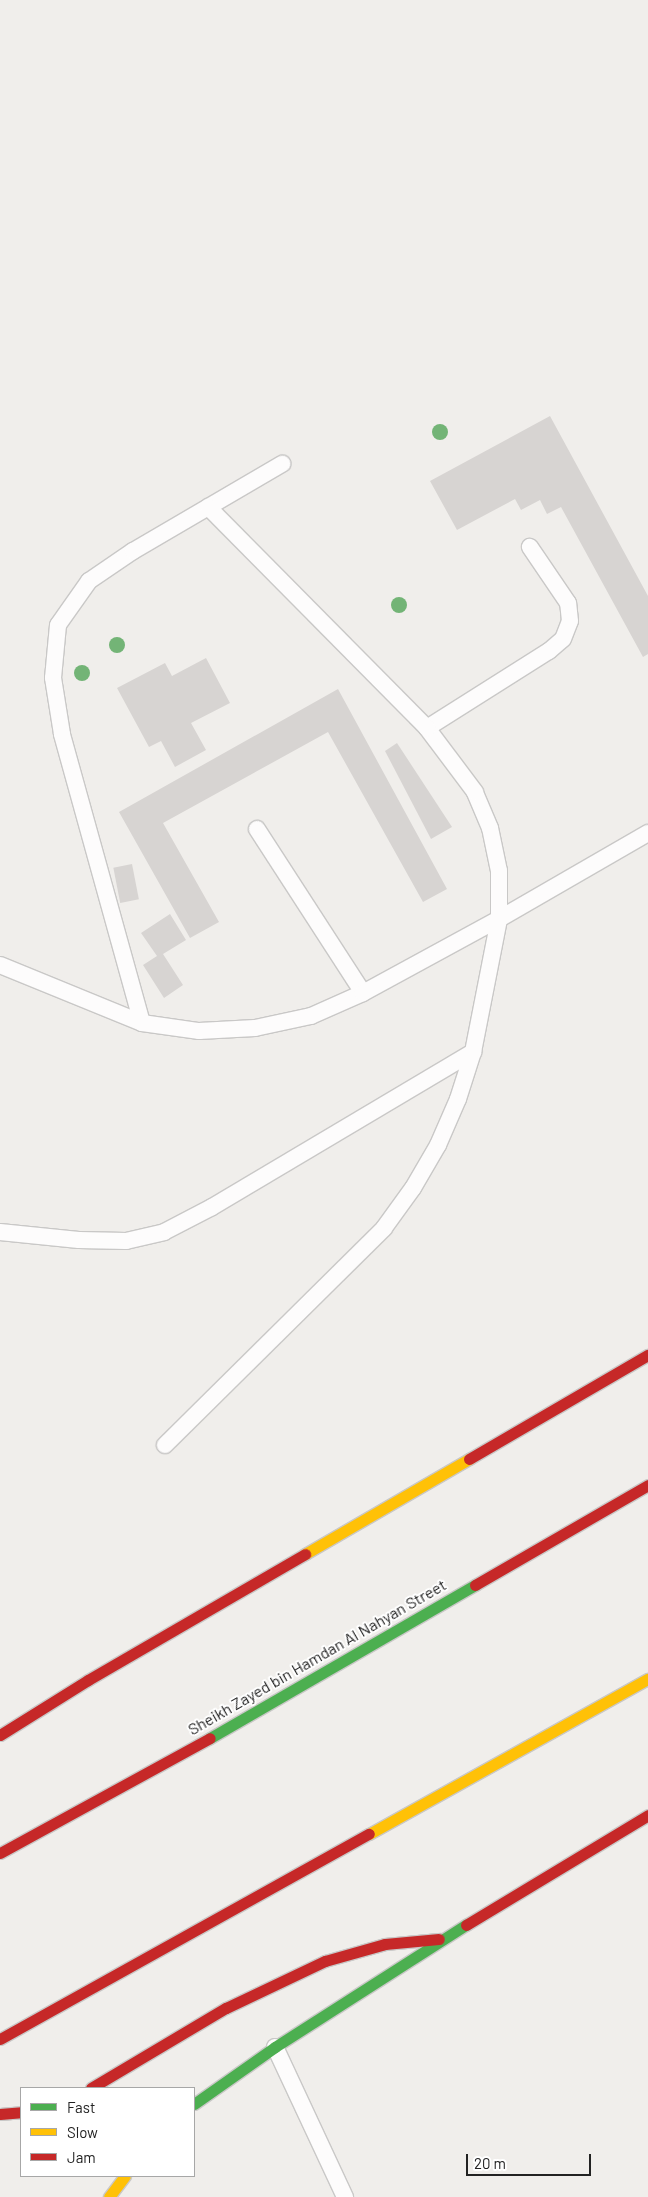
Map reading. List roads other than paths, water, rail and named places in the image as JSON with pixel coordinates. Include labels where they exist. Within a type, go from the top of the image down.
[{"type":"main road","points":[[0,1735],[88,1680],[648,1355]]},
{"type":"main road","name":"Sheikh Zayed bin Hamdan Al Nahyan Street","points":[[0,1853],[172,1760],[648,1485]]},
{"type":"main road","points":[[0,2039],[648,1679]]},
{"type":"main road","points":[[18,1711],[88,1680]]},
{"type":"main road","points":[[195,2103],[275,2047],[444,1939],[648,1815]]},
{"type":"main road","points":[[93,2087],[226,2008],[325,1960],[385,1944],[444,1939]]},
{"type":"main road","points":[[0,2114],[20,2112]]},
{"type":"main road","points":[[109,2197],[124,2177]]},
{"type":"lane","points":[[142,1023],[62,734],[53,678],[58,625],[89,581],[133,551],[282,464]]},
{"type":"lane","points":[[166,1446],[384,1228],[413,1188],[438,1145],[458,1100],[473,1052],[499,919],[499,870],[490,828],[475,792],[427,728],[208,507]]},
{"type":"lane","points":[[427,728],[549,651],[563,639],[570,622],[568,603],[530,546]]},
{"type":"lane","points":[[257,829],[363,993]]},
{"type":"lane","points":[[0,965],[142,1023],[199,1031],[255,1028],[310,1016],[363,993],[499,919],[648,833]]},
{"type":"lane","points":[[0,1232],[79,1240],[126,1241],[164,1232],[212,1207],[473,1052]]},
{"type":"lane","points":[[275,2047],[345,2197]]}]
